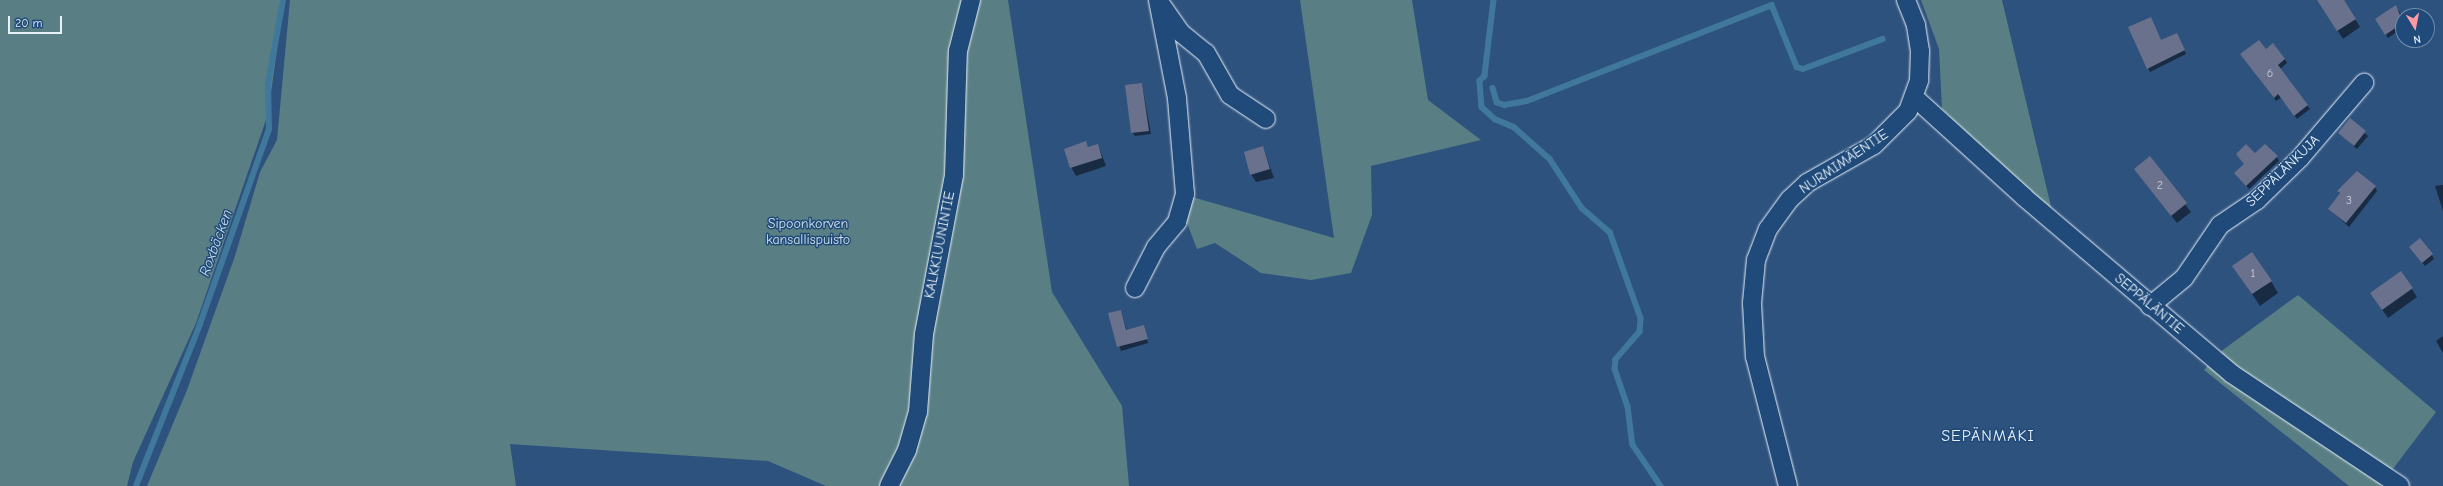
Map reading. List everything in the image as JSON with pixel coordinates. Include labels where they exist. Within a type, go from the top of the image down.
[{"type":"street","name":"KALKKIUUNINTIE","points":[[889,486],[907,450],[918,412],[925,327],[954,175],[958,51],[971,0]]},
{"type":"street","points":[[1159,0],[1181,33],[1206,53],[1230,95],[1266,118]]},
{"type":"street","points":[[1135,288],[1156,248],[1177,222],[1185,194],[1177,98],[1159,0]]},
{"type":"street","name":"NURMIMÄENTIE","points":[[1788,486],[1755,356],[1752,303],[1756,260],[1768,229],[1790,199],[1807,183],[1874,145],[1895,128],[1915,98],[1920,51],[1916,25],[1906,0]]},
{"type":"street","name":"SEPPÄLÄNKUJA","points":[[2150,306],[2184,278],[2220,225],[2263,195],[2300,158],[2364,83]]},
{"type":"street","name":"SEPPÄLÄNTIE","points":[[1915,98],[2150,306],[2232,374],[2400,486]]},
{"type":"green space","points":[[0,0],[284,0],[268,114],[196,323],[133,462],[127,486],[0,486]]},
{"type":"green space","name":"Sipoonkorven kansallispuisto","points":[[290,0],[1008,0],[1052,292],[1122,406],[1129,486],[826,486],[768,461],[510,444],[516,486],[147,486],[187,390],[235,256],[260,172],[277,140]]},
{"type":"green space","points":[[1300,0],[1412,0],[1428,100],[1481,140],[1371,166],[1372,215],[1351,273],[1311,280],[1261,273],[1215,243],[1197,249],[1175,192],[1334,238]]},
{"type":"green space","points":[[1921,0],[2002,0],[2053,215],[1942,109],[1939,49]]},
{"type":"green space","points":[[2298,295],[2436,412],[2380,486],[2349,486],[2204,370],[2216,355]]},
{"type":"building","points":[[2317,0],[2344,0],[2356,19],[2337,31]]},
{"type":"building","points":[[2396,5],[2397,8],[2395,8],[2395,28],[2385,35],[2375,19]]},
{"type":"building","points":[[2151,17],[2161,40],[2177,33],[2185,50],[2147,69],[2128,27]]},
{"type":"building","points":[[2259,40],[2266,49],[2273,43],[2285,59],[2278,65],[2308,105],[2294,116],[2278,94],[2274,98],[2240,54]]},
{"type":"building","points":[[1142,83],[1149,131],[1131,133],[1125,85]]},
{"type":"building","points":[[2350,118],[2366,131],[2354,146],[2338,133]]},
{"type":"building","points":[[1086,141],[1088,147],[1098,144],[1102,158],[1070,168],[1064,149]]},
{"type":"building","points":[[2246,144],[2255,153],[2265,144],[2278,156],[2246,186],[2234,173],[2244,164],[2236,154]]},
{"type":"building","points":[[1263,146],[1270,169],[1250,175],[1244,152]]},
{"type":"building","points":[[2150,156],[2187,203],[2171,216],[2134,169]]},
{"type":"building","points":[[2357,171],[2376,186],[2346,223],[2328,209],[2340,193],[2337,191]]},
{"type":"building","points":[[2420,238],[2433,254],[2422,263],[2409,247]]},
{"type":"building","points":[[2252,252],[2272,281],[2252,294],[2232,266]]},
{"type":"building","points":[[2401,271],[2413,288],[2382,310],[2370,293]]},
{"type":"building","points":[[1121,310],[1126,330],[1144,325],[1148,339],[1117,347],[1108,313]]},
{"type":"waterway","name":"Roxbäcken","points":[[136,486],[200,324],[269,129],[268,84],[283,0]]},
{"type":"waterway","points":[[1494,0],[1485,76],[1480,81],[1482,107],[1495,119],[1514,127],[1550,159],[1582,208],[1610,232],[1641,318],[1640,332],[1616,360],[1615,369],[1628,406],[1633,445],[1661,486]]},
{"type":"waterway","points":[[1493,88],[1497,102],[1504,105],[1527,101],[1772,5],[1797,67],[1803,69],[1883,39]]},
{"type":"district","name":"SEPÄNMÄKI","points":[[1988,436]]}]
